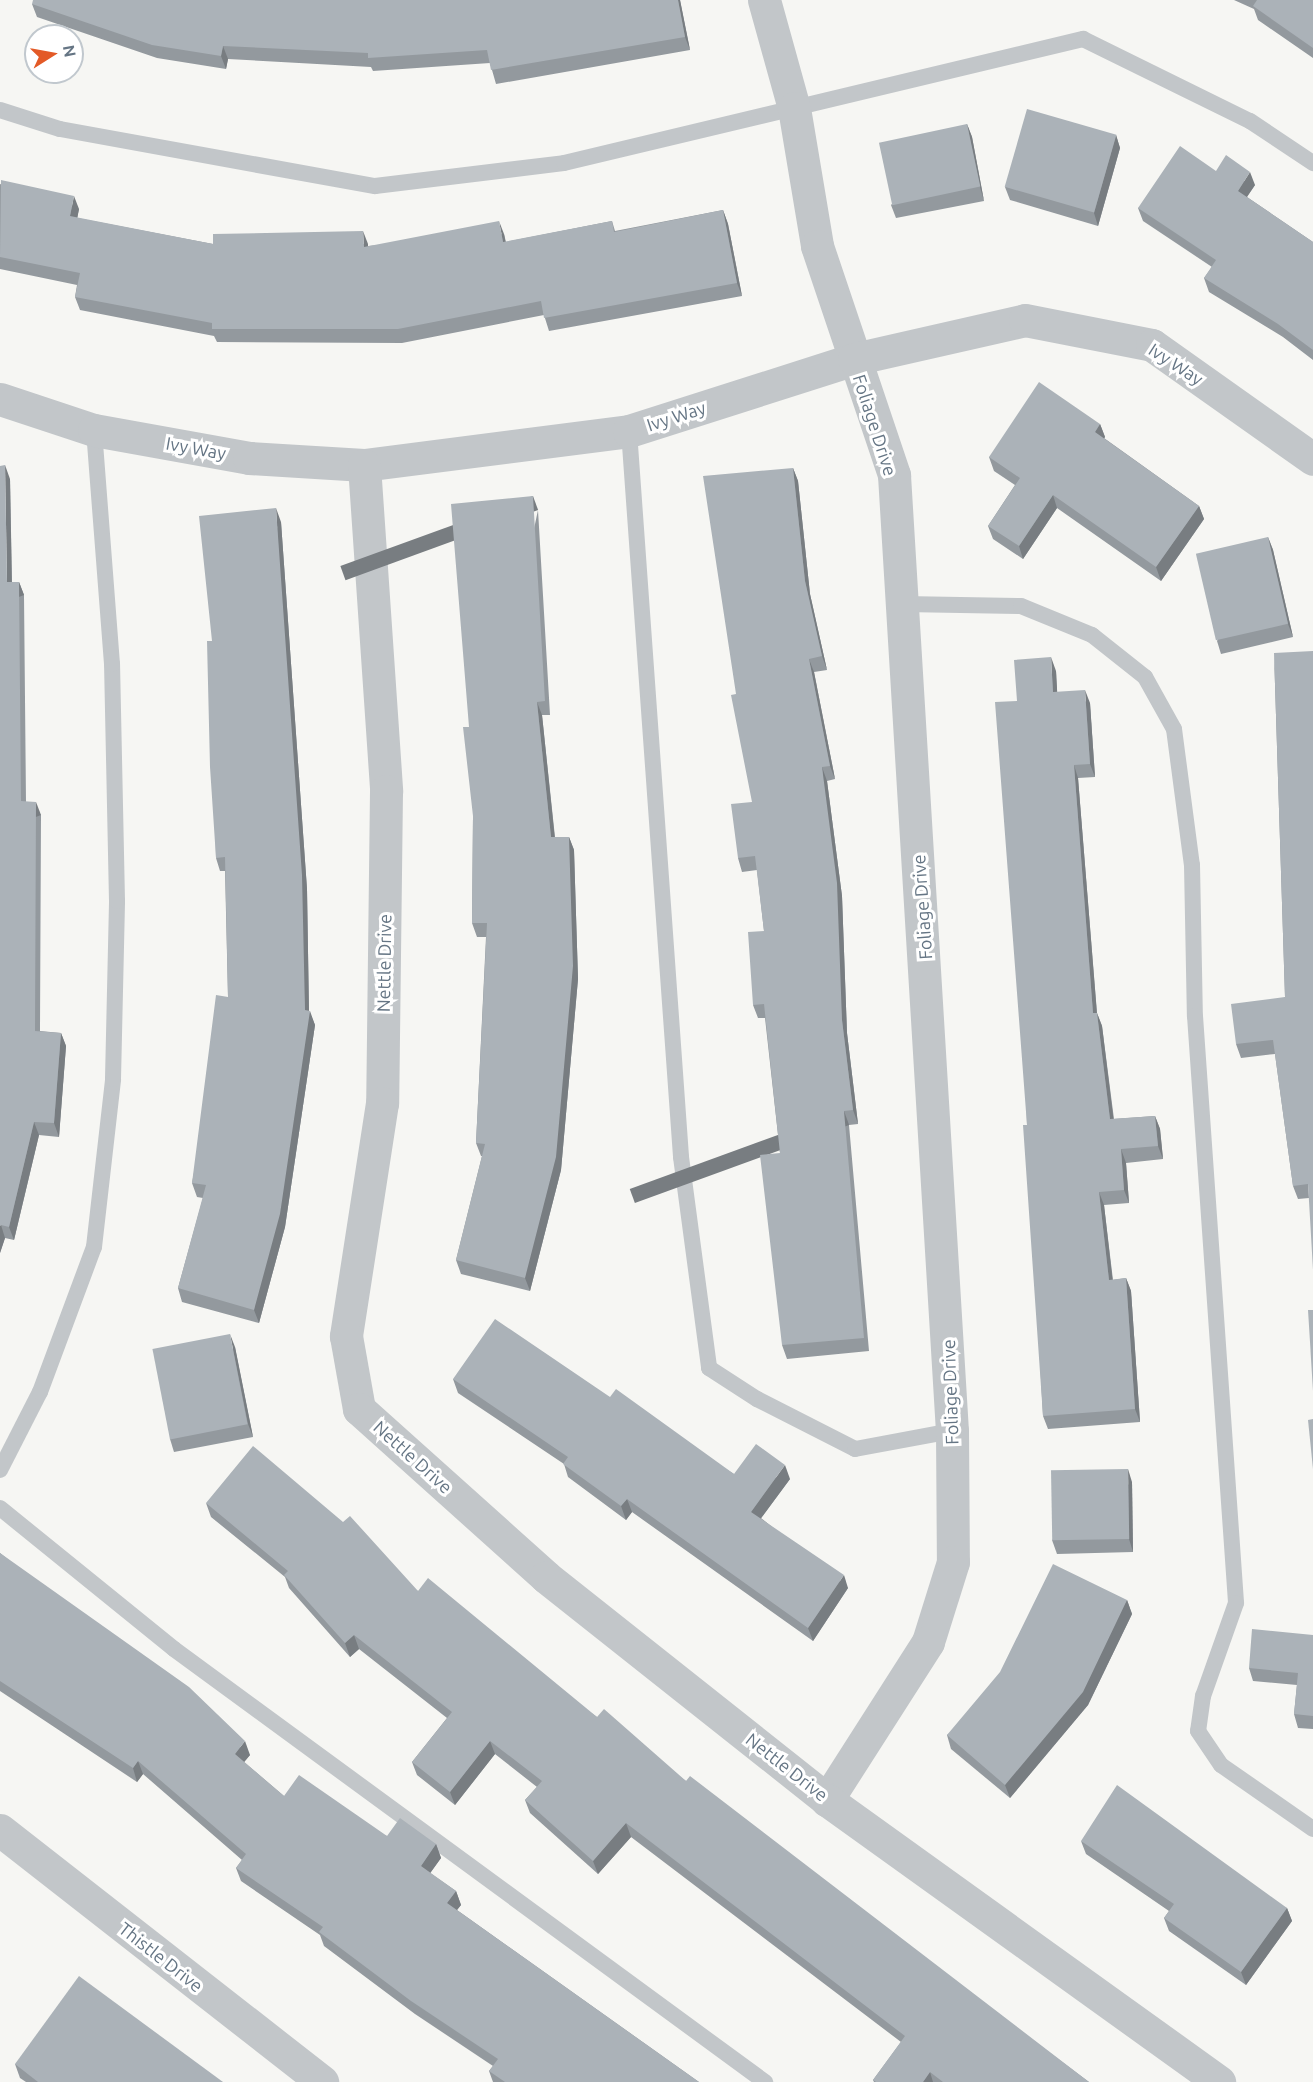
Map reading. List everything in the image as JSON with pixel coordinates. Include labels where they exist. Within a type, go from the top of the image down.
[{"type":"street","name":"Foliage Drive","points":[[764,0],[794,108],[817,246],[894,475],[952,1431],[953,1562],[928,1642],[827,1800]]},
{"type":"street","name":"Ivy Way","points":[[0,399],[94,430],[249,458],[364,465],[629,431],[854,359],[1025,320],[1152,345],[1313,459]]},
{"type":"street","name":"Nettle Drive","points":[[364,465],[386,791],[382,1103],[346,1336],[359,1409],[546,1577],[827,1800],[1220,2082]]},
{"type":"street","name":"Thistle Drive","points":[[0,1830],[322,2082]]},
{"type":"lane","points":[[0,110],[60,129],[375,186],[564,164],[1083,39],[1250,120],[1313,163]]},
{"type":"lane","points":[[0,1470],[40,1392],[94,1247],[113,1079],[117,901],[112,664],[94,430]]},
{"type":"lane","points":[[629,431],[680,1144],[709,1368],[757,1399],[855,1449],[952,1431]]},
{"type":"lane","points":[[903,604],[1021,606],[1092,636],[1145,677],[1173,729],[1192,865],[1196,1027],[1236,1603],[1203,1696],[1198,1731],[1221,1765],[1313,1829]]},
{"type":"lane","points":[[0,1508],[174,1649],[765,2082]]},
{"type":"building","points":[[33,0],[678,0],[685,37],[491,70],[487,50],[368,58],[368,53],[223,46],[221,56],[152,45],[32,4]]},
{"type":"building","points":[[1257,0],[1313,0],[1313,48],[1253,6]]},
{"type":"building","points":[[1027,109],[1116,135],[1094,212],[1005,187]]},
{"type":"building","points":[[967,124],[980,187],[892,205],[879,143]]},
{"type":"building","points":[[1180,146],[1216,171],[1226,155],[1250,172],[1238,191],[1313,242],[1313,350],[1278,324],[1204,278],[1216,260],[1138,208]]},
{"type":"building","points":[[1,180],[74,196],[70,216],[213,244],[213,234],[363,231],[364,247],[499,221],[503,242],[612,221],[614,232],[723,210],[737,283],[544,318],[541,301],[398,329],[212,329],[212,323],[75,297],[80,273],[0,257]]},
{"type":"building","points":[[1039,382],[1100,424],[1095,432],[1199,506],[1156,567],[1053,495],[1019,546],[988,526],[1020,478],[989,457]]},
{"type":"building","points":[[5,465],[7,582],[19,582],[21,801],[36,802],[35,1031],[61,1033],[54,1123],[34,1122],[9,1227],[0,1226],[0,466]]},
{"type":"building","points":[[793,468],[805,581],[822,656],[809,659],[830,766],[822,767],[837,883],[842,1020],[853,1110],[844,1111],[864,1338],[782,1345],[760,1155],[780,1153],[764,1004],[753,1005],[748,932],[764,931],[755,856],[738,858],[731,804],[752,802],[731,695],[736,694],[703,476]]},
{"type":"building","points":[[533,496],[545,701],[537,702],[551,837],[569,837],[573,966],[556,1157],[525,1278],[456,1260],[485,1144],[476,1143],[487,923],[472,923],[473,816],[463,727],[469,727],[451,504]]},
{"type":"building","points":[[276,508],[302,875],[305,1010],[310,1011],[280,1214],[254,1310],[178,1288],[206,1185],[192,1183],[216,995],[228,997],[225,857],[216,858],[210,767],[207,641],[212,641],[199,516]]},
{"type":"building","points":[[1268,537],[1288,624],[1216,640],[1196,554]]},
{"type":"building","points":[[1313,651],[1313,1270],[1308,1184],[1293,1186],[1273,1040],[1236,1044],[1231,1004],[1285,997],[1274,653]]},
{"type":"building","points":[[1051,657],[1053,692],[1085,690],[1090,764],[1074,765],[1093,1013],[1097,1013],[1110,1119],[1155,1116],[1158,1146],[1121,1149],[1124,1190],[1099,1192],[1109,1280],[1126,1278],[1135,1409],[1043,1416],[1023,1125],[1027,1125],[995,702],[1017,701],[1014,660]]},
{"type":"building","points":[[1308,1310],[1313,1310],[1313,1391]]},
{"type":"building","points":[[495,1319],[610,1397],[616,1389],[734,1474],[756,1444],[785,1465],[751,1512],[844,1575],[808,1628],[627,1499],[621,1506],[563,1464],[568,1457],[453,1379]]},
{"type":"building","points":[[230,1334],[248,1424],[170,1439],[152,1349]]},
{"type":"building","points":[[1313,1419],[1313,1469],[1308,1420]]},
{"type":"building","points":[[253,1446],[343,1522],[350,1516],[418,1591],[428,1578],[597,1717],[604,1709],[686,1781],[690,1776],[1089,2082],[943,2082],[930,2072],[923,2082],[876,2082],[873,2080],[905,2036],[626,1823],[593,1861],[525,1800],[542,1781],[490,1741],[450,1792],[412,1762],[452,1712],[354,1635],[345,1643],[284,1575],[288,1571],[206,1503]]},
{"type":"building","points":[[1128,1469],[1129,1539],[1052,1540],[1051,1470]]},
{"type":"building","points":[[0,1553],[189,1687],[245,1741],[235,1754],[284,1796],[299,1775],[387,1836],[400,1818],[436,1844],[421,1866],[456,1891],[447,1903],[699,2082],[505,2082],[489,2071],[498,2059],[411,2001],[319,1932],[323,1927],[236,1868],[246,1854],[138,1761],[133,1768],[0,1681]]},
{"type":"building","points":[[1053,1564],[1127,1600],[1083,1692],[1005,1785],[947,1735],[1000,1672]]},
{"type":"building","points":[[1252,1629],[1313,1635],[1313,1716],[1294,1714],[1298,1673],[1249,1668]]},
{"type":"building","points":[[1117,1785],[1287,1908],[1241,1972],[1164,1918],[1174,1904],[1081,1841]]},
{"type":"building","points":[[79,1976],[223,2082],[38,2082],[15,2064]]}]
